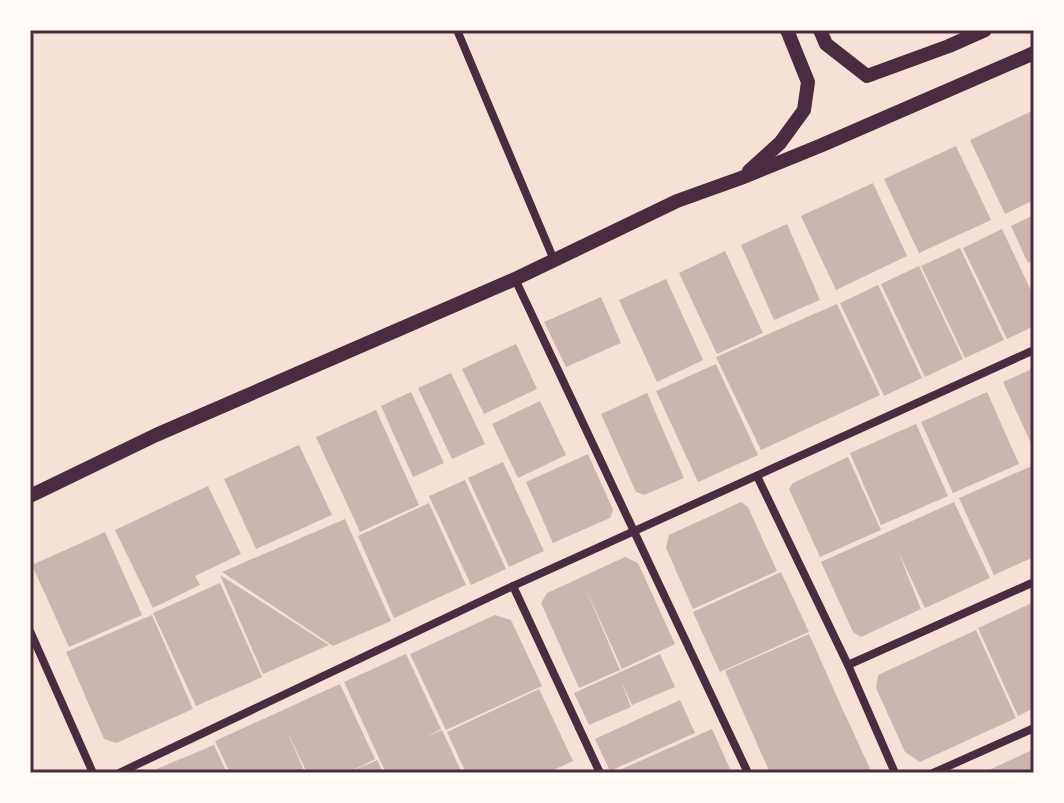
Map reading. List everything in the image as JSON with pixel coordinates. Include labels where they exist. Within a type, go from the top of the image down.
[{"type":"street","points":[[457,30],[554,260]]},
{"type":"street","points":[[741,178],[780,143],[804,110],[808,82],[787,30]]},
{"type":"street","points":[[823,37],[867,76],[985,30]]},
{"type":"street","points":[[30,496],[156,435],[515,279],[677,201],[822,145],[1034,53]]},
{"type":"street","points":[[515,279],[748,773]]},
{"type":"street","points":[[119,773],[513,586],[1034,350]]},
{"type":"street","points":[[757,476],[848,665],[895,773]]},
{"type":"street","points":[[848,665],[1034,582]]},
{"type":"street","points":[[513,586],[599,771],[588,773]]},
{"type":"street","points":[[30,631],[93,773]]},
{"type":"street","points":[[933,773],[1034,728]]},
{"type":"building","points":[[1034,110],[1034,200],[1005,214],[970,140]]},
{"type":"building","points":[[956,146],[991,220],[919,253],[884,179]]},
{"type":"building","points":[[873,183],[907,256],[836,290],[801,216]]},
{"type":"building","points":[[1034,215],[1034,260],[1028,263],[1011,226]]},
{"type":"building","points":[[787,224],[820,300],[774,320],[741,245]]},
{"type":"building","points":[[1002,229],[1034,297],[1034,326],[1007,339],[963,248]]},
{"type":"building","points":[[960,248],[1004,340],[965,358],[921,266]]},
{"type":"building","points":[[725,251],[763,333],[717,354],[679,273]]},
{"type":"building","points":[[919,266],[963,359],[925,377],[881,284]]},
{"type":"building","points":[[666,279],[703,360],[657,382],[619,300]]},
{"type":"building","points":[[878,285],[922,378],[884,396],[840,303]]},
{"type":"building","points":[[601,297],[621,343],[566,367],[544,322]]},
{"type":"building","points":[[837,304],[880,395],[761,450],[716,357]]},
{"type":"building","points":[[516,344],[537,389],[484,414],[462,369]]},
{"type":"building","points":[[716,364],[758,455],[698,482],[656,391]]},
{"type":"building","points":[[1034,368],[1034,450],[1003,382]]},
{"type":"building","points":[[451,373],[485,444],[452,459],[418,388]]},
{"type":"building","points":[[411,392],[444,463],[413,477],[381,406]]},
{"type":"building","points":[[987,392],[1019,464],[953,493],[921,422]]},
{"type":"building","points":[[647,393],[684,478],[644,495],[636,492],[601,414]]},
{"type":"building","points":[[540,401],[566,455],[518,478],[492,424]]},
{"type":"building","points":[[376,410],[419,505],[360,532],[316,437]]},
{"type":"building","points":[[916,424],[948,496],[881,525],[850,453]]},
{"type":"building","points":[[299,445],[332,515],[256,549],[224,479]]},
{"type":"building","points":[[588,454],[613,510],[610,518],[553,543],[526,482]]},
{"type":"building","points":[[848,457],[881,530],[820,557],[789,489],[793,483]]},
{"type":"building","points":[[503,462],[544,551],[509,567],[468,478]]},
{"type":"building","points":[[1034,465],[1034,557],[994,575],[959,498]]},
{"type":"building","points":[[465,480],[506,569],[471,585],[429,496]]},
{"type":"building","points":[[208,486],[241,554],[195,576],[200,585],[153,608],[115,530]]},
{"type":"building","points":[[741,502],[748,507],[777,571],[693,609],[666,548],[669,535]]},
{"type":"building","points":[[954,502],[990,578],[925,608],[898,551],[921,609],[861,637],[853,632],[821,562]]},
{"type":"building","points":[[429,503],[466,585],[394,618],[358,536]]},
{"type":"building","points":[[345,519],[391,621],[333,646],[222,572]]},
{"type":"building","points":[[105,532],[142,615],[69,647],[32,565]]},
{"type":"building","points":[[625,557],[638,563],[675,644],[622,669],[584,585],[620,670],[579,688],[541,603],[547,593]]},
{"type":"building","points":[[781,572],[809,632],[720,672],[693,612]]},
{"type":"building","points":[[220,575],[329,645],[263,674]]},
{"type":"building","points":[[220,583],[262,677],[196,706],[153,613]]},
{"type":"building","points":[[1034,602],[1034,708],[1018,716],[978,628]]},
{"type":"building","points":[[152,615],[193,709],[116,743],[104,739],[66,652]]},
{"type":"building","points":[[495,615],[511,620],[542,686],[446,730],[410,654]]},
{"type":"building","points":[[976,630],[1016,718],[920,762],[905,752],[876,688],[878,675]]},
{"type":"building","points":[[809,634],[872,773],[770,773],[725,671]]},
{"type":"building","points":[[406,654],[441,729],[426,737],[442,730],[462,773],[386,773],[344,682]]},
{"type":"building","points":[[660,654],[675,687],[632,705],[621,681],[631,707],[589,725],[574,693]]},
{"type":"building","points":[[340,684],[375,759],[350,772],[377,760],[383,773],[307,773],[286,729],[305,773],[230,773],[215,741]]},
{"type":"building","points":[[539,689],[573,761],[547,773],[466,773],[447,732]]},
{"type":"building","points":[[680,700],[695,733],[610,771],[595,739]]},
{"type":"building","points":[[712,729],[730,769],[722,773],[623,773],[622,769]]},
{"type":"building","points":[[214,745],[227,773],[147,773]]},
{"type":"building","points":[[1032,750],[1034,773],[987,771]]}]
